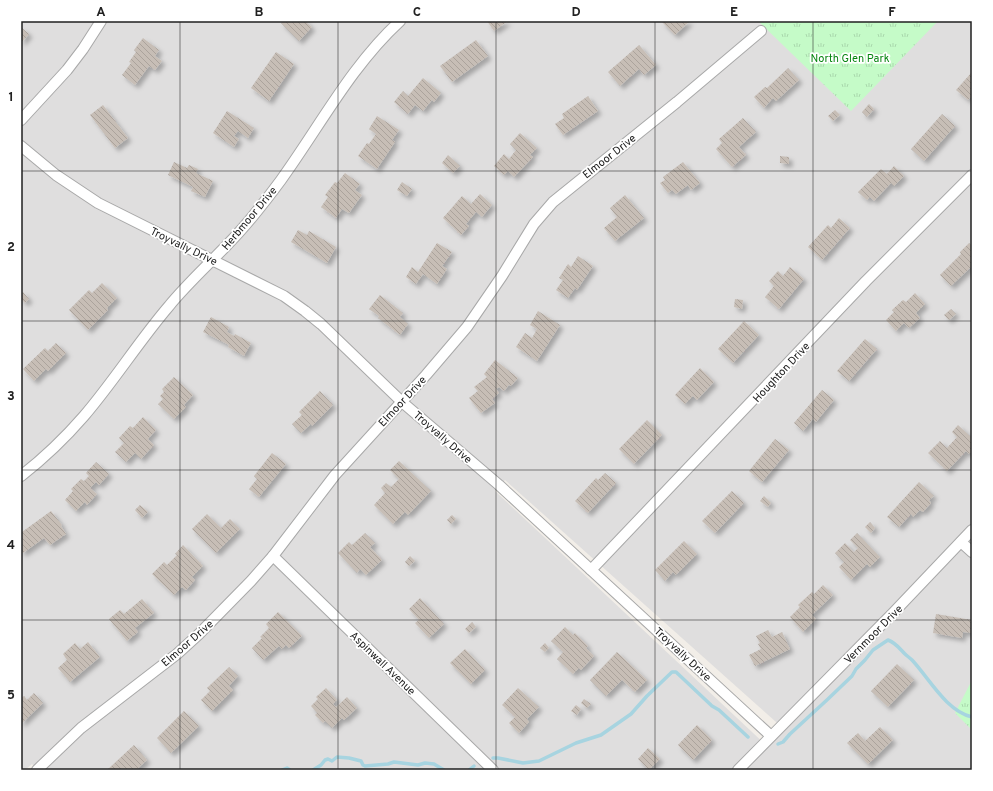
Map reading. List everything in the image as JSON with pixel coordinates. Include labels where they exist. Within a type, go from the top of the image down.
[{"type":"street","points":[[21,120],[67,70],[101,21]]},
{"type":"street","name":"Herbmoor Drive","points":[[21,476],[52,450],[85,415],[169,305],[227,245],[259,209],[302,151],[352,75],[380,41],[400,21]]},
{"type":"street","name":"Elmoor Drive","points":[[37,770],[81,728],[176,654],[230,604],[273,556],[335,475],[402,402],[467,327],[502,276],[534,224],[552,202],[677,102],[761,31]]},
{"type":"street","name":"Troyvally Drive","points":[[21,146],[56,175],[98,203],[284,296],[305,310],[402,402],[499,485],[771,736]]},
{"type":"street","name":"Houghton Drive","points":[[591,570],[861,286],[972,175]]},
{"type":"street","name":"Vernmoor Drive","points":[[738,770],[889,618],[972,530]]},
{"type":"street","points":[[961,542],[972,552]]},
{"type":"street","name":"Aspinwall Avenue","points":[[273,556],[493,770]]},
{"type":"shaded area","points":[[21,21],[972,21],[972,770],[38,770],[32,764],[25,770],[21,770]],"holes":[[[505,480],[785,730],[768,747],[495,491]]]},
{"type":"green space","name":"North Glen Park","points":[[758,21],[938,21],[851,111]]},
{"type":"green space","points":[[972,680],[972,730],[955,713]]},
{"type":"building","points":[[283,21],[308,21],[307,23],[312,27],[299,41],[281,23]]},
{"type":"building","points":[[487,21],[508,21],[494,31]]},
{"type":"building","points":[[661,21],[690,21],[675,35]]},
{"type":"building","points":[[21,27],[29,34],[21,43]]},
{"type":"building","points":[[143,38],[159,50],[155,56],[162,61],[155,70],[149,66],[135,85],[122,75],[131,63],[129,62],[136,52],[134,50]]},
{"type":"building","points":[[476,40],[488,56],[452,82],[440,66]]},
{"type":"building","points":[[639,45],[656,65],[644,75],[639,69],[620,86],[608,72]]},
{"type":"building","points":[[276,52],[294,64],[269,101],[251,88]]},
{"type":"building","points":[[788,68],[799,80],[776,101],[773,98],[764,108],[754,97],[765,87],[767,88]]},
{"type":"building","points":[[972,72],[972,96],[968,100],[956,90]]},
{"type":"building","points":[[423,78],[441,93],[434,102],[432,100],[423,111],[415,105],[408,114],[394,102],[403,91],[408,96]]},
{"type":"building","points":[[588,96],[598,111],[563,135],[555,124],[564,118],[562,114]]},
{"type":"building","points":[[869,104],[874,109],[867,117],[862,112]]},
{"type":"building","points":[[103,105],[128,138],[115,148],[90,115]]},
{"type":"building","points":[[835,110],[840,115],[833,121],[828,116]]},
{"type":"building","points":[[227,111],[254,128],[248,138],[238,131],[234,136],[239,139],[234,147],[213,133]]},
{"type":"building","points":[[942,114],[955,126],[924,161],[911,149]]},
{"type":"building","points":[[377,116],[399,130],[392,140],[395,142],[377,169],[358,156],[367,143],[369,144],[376,134],[369,129]]},
{"type":"building","points":[[743,118],[756,132],[739,147],[746,155],[732,167],[716,149],[722,143],[719,139]]},
{"type":"building","points":[[520,133],[537,148],[530,155],[533,157],[514,177],[508,171],[504,175],[494,166],[504,154],[509,159],[516,150],[510,144]]},
{"type":"building","points":[[448,155],[460,166],[453,173],[442,163]]},
{"type":"building","points":[[780,156],[789,157],[789,164],[780,163]]},
{"type":"building","points":[[174,162],[187,168],[189,165],[198,169],[196,173],[213,181],[205,197],[191,191],[193,187],[168,175]]},
{"type":"building","points":[[683,162],[700,183],[691,190],[688,185],[676,194],[672,190],[668,193],[660,183],[665,180],[663,177]]},
{"type":"building","points":[[894,166],[904,176],[894,186],[891,183],[874,201],[870,197],[867,200],[858,192],[881,169],[887,174]]},
{"type":"building","points":[[345,173],[360,184],[355,190],[362,195],[349,213],[342,209],[336,218],[321,207],[328,197],[325,195],[335,182],[337,183]]},
{"type":"building","points":[[402,182],[412,189],[407,196],[397,190]]},
{"type":"building","points":[[480,194],[492,205],[482,217],[476,212],[466,224],[469,226],[461,235],[443,218],[462,196],[471,204]]},
{"type":"building","points":[[625,195],[644,218],[615,241],[604,228],[617,217],[610,208]]},
{"type":"building","points":[[839,218],[850,228],[822,260],[808,247],[828,225],[831,228]]},
{"type":"building","points":[[298,230],[307,235],[309,231],[336,247],[327,263],[291,242]]},
{"type":"building","points":[[437,243],[452,252],[442,266],[447,269],[437,284],[423,274],[416,284],[406,277],[412,267],[418,272]]},
{"type":"building","points":[[969,243],[972,246],[972,266],[951,286],[940,275],[961,254],[960,252]]},
{"type":"building","points":[[578,256],[593,266],[577,290],[575,288],[568,298],[556,290],[563,280],[559,278],[568,264],[571,267]]},
{"type":"building","points":[[790,267],[804,279],[779,309],[765,297],[774,286],[769,281],[778,271],[783,276]]},
{"type":"building","points":[[102,283],[117,298],[107,308],[108,310],[88,330],[69,310],[89,290],[92,293]]},
{"type":"building","points":[[23,292],[29,299],[25,303],[21,299],[21,294]]},
{"type":"building","points":[[915,293],[925,304],[916,313],[920,318],[909,328],[904,323],[896,331],[886,320],[894,312],[892,310],[903,300],[906,302]]},
{"type":"building","points":[[380,295],[403,313],[400,317],[408,324],[400,335],[369,309]]},
{"type":"building","points":[[735,299],[743,300],[742,309],[734,307]]},
{"type":"building","points":[[951,309],[956,314],[949,320],[944,315]]},
{"type":"building","points":[[538,311],[560,325],[537,361],[516,347],[525,333],[532,338],[537,329],[530,325]]},
{"type":"building","points":[[211,317],[229,327],[227,332],[234,336],[235,334],[251,343],[244,356],[228,347],[229,345],[203,332]]},
{"type":"building","points":[[744,321],[759,335],[733,363],[718,349]]},
{"type":"building","points":[[865,339],[877,349],[849,381],[837,371]]},
{"type":"building","points":[[56,343],[66,353],[48,371],[46,369],[34,381],[23,369],[45,348],[48,351]]},
{"type":"building","points":[[495,360],[518,378],[504,391],[499,387],[496,389],[499,393],[492,399],[495,403],[481,413],[469,398],[478,391],[474,387],[487,377],[484,374]]},
{"type":"building","points":[[700,368],[714,382],[697,400],[693,396],[685,404],[675,395]]},
{"type":"building","points":[[174,377],[193,395],[184,405],[186,407],[174,419],[158,404],[163,399],[160,396],[164,392],[162,389]]},
{"type":"building","points":[[822,390],[834,400],[816,422],[813,419],[803,431],[794,423]]},
{"type":"building","points":[[320,391],[333,405],[312,426],[311,424],[301,433],[292,424],[302,415],[299,412]]},
{"type":"building","points":[[143,417],[156,430],[148,439],[154,445],[141,459],[135,453],[126,462],[115,452],[124,443],[119,438],[130,426],[133,428]]},
{"type":"building","points":[[647,420],[662,435],[634,464],[619,449]]},
{"type":"building","points":[[958,425],[972,438],[972,451],[969,454],[966,451],[947,471],[928,453],[940,441],[947,448],[957,437],[952,432]]},
{"type":"building","points":[[775,439],[789,450],[762,482],[749,471]]},
{"type":"building","points":[[272,453],[286,464],[259,497],[249,489],[257,479],[254,476]]},
{"type":"building","points":[[399,461],[431,491],[408,515],[405,512],[393,524],[374,505],[385,493],[381,488],[386,483],[391,487],[399,479],[390,470]]},
{"type":"building","points":[[96,462],[109,474],[99,485],[96,482],[90,488],[97,494],[87,505],[85,502],[76,511],[65,500],[73,491],[71,489],[81,479],[84,481],[89,476],[86,473]]},
{"type":"building","points":[[605,473],[616,483],[588,513],[575,501],[596,478],[598,480]]},
{"type":"building","points":[[919,482],[934,496],[929,500],[931,503],[923,512],[920,510],[913,517],[911,514],[899,527],[887,517]]},
{"type":"building","points":[[732,491],[744,503],[715,533],[702,521]]},
{"type":"building","points":[[764,496],[771,503],[768,507],[760,501]]},
{"type":"building","points":[[140,505],[148,512],[142,518],[135,510]]},
{"type":"building","points":[[51,511],[62,525],[61,526],[66,534],[50,545],[44,538],[23,553],[21,551],[21,530],[22,532]]},
{"type":"building","points":[[207,514],[221,528],[230,519],[240,529],[216,553],[192,529]]},
{"type":"building","points":[[452,515],[456,519],[451,524],[447,520]]},
{"type":"building","points":[[870,522],[875,528],[871,533],[865,527]]},
{"type":"building","points":[[365,533],[375,543],[370,547],[382,560],[366,575],[360,569],[357,573],[338,553],[349,542],[352,545]]},
{"type":"building","points":[[857,533],[880,557],[870,567],[867,564],[851,580],[839,567],[844,562],[835,553],[845,543],[854,552],[858,548],[850,540]]},
{"type":"building","points":[[684,541],[697,554],[676,575],[673,572],[665,581],[655,570]]},
{"type":"building","points":[[183,545],[203,566],[192,577],[195,580],[186,590],[182,587],[174,595],[152,574],[164,562],[167,565],[177,555],[175,554]]},
{"type":"building","points":[[410,556],[415,561],[409,566],[405,562]]},
{"type":"building","points":[[823,585],[833,595],[812,615],[816,619],[803,632],[790,617],[800,607],[798,605],[812,592],[814,594]]},
{"type":"building","points":[[420,598],[444,624],[429,638],[415,623],[419,620],[409,609]]},
{"type":"building","points":[[142,599],[154,613],[135,628],[138,632],[127,641],[109,619],[120,610],[124,614]]},
{"type":"building","points":[[278,612],[302,636],[289,648],[286,645],[282,649],[279,646],[263,660],[252,648],[269,628],[266,624]]},
{"type":"building","points":[[936,614],[972,620],[972,633],[963,632],[962,638],[933,633]]},
{"type":"building","points":[[472,622],[476,627],[469,633],[465,629]]},
{"type":"building","points":[[565,627],[573,635],[575,633],[588,646],[586,648],[594,656],[581,670],[579,668],[573,674],[557,659],[563,652],[551,641]]},
{"type":"building","points":[[768,630],[772,637],[782,632],[790,649],[755,666],[749,655],[761,649],[758,644],[760,643],[756,636]]},
{"type":"building","points":[[88,642],[100,657],[70,682],[58,668],[67,660],[63,654],[75,643],[80,649]]},
{"type":"building","points":[[545,643],[549,648],[545,652],[540,648]]},
{"type":"building","points":[[465,649],[485,670],[471,684],[450,663]]},
{"type":"building","points":[[617,652],[647,680],[635,692],[622,680],[606,696],[590,680]]},
{"type":"building","points":[[897,664],[914,680],[888,707],[871,691]]},
{"type":"building","points":[[229,667],[238,676],[229,686],[233,690],[212,711],[201,700],[210,691],[207,688]]},
{"type":"building","points":[[326,688],[337,700],[333,704],[336,707],[347,697],[357,708],[344,720],[342,718],[332,728],[325,721],[323,723],[315,715],[317,713],[311,706],[318,699],[316,697]]},
{"type":"building","points":[[518,688],[539,707],[527,719],[529,722],[519,733],[509,723],[515,717],[502,705]]},
{"type":"building","points":[[34,693],[43,703],[21,724],[21,698],[24,696],[27,700]]},
{"type":"building","points":[[584,699],[591,704],[587,708],[581,703]]},
{"type":"building","points":[[576,705],[581,709],[577,715],[571,711]]},
{"type":"building","points":[[184,711],[199,726],[171,753],[157,738]]},
{"type":"building","points":[[697,725],[712,740],[693,760],[678,745]]},
{"type":"building","points":[[880,727],[893,740],[868,764],[847,743],[858,733],[865,741]]},
{"type":"building","points":[[134,745],[147,760],[136,770],[107,770]]},
{"type":"building","points":[[648,748],[660,759],[649,770],[638,759]]},
{"type":"waterway","points":[[778,744],[783,742],[852,676],[856,669],[873,650],[888,640],[895,644],[912,660],[946,701],[963,714],[972,717]]},
{"type":"waterway","points":[[493,758],[523,763],[539,761],[576,743],[601,735],[631,714],[672,672],[676,672],[748,737]]},
{"type":"waterway","points":[[313,770],[321,765],[325,760],[328,759],[332,761],[337,757],[361,761],[365,766],[394,762],[418,765],[425,763],[434,764],[444,770]]},
{"type":"waterway","points":[[469,770],[474,766]]},
{"type":"waterway","points":[[282,770],[287,768],[290,770]]}]
